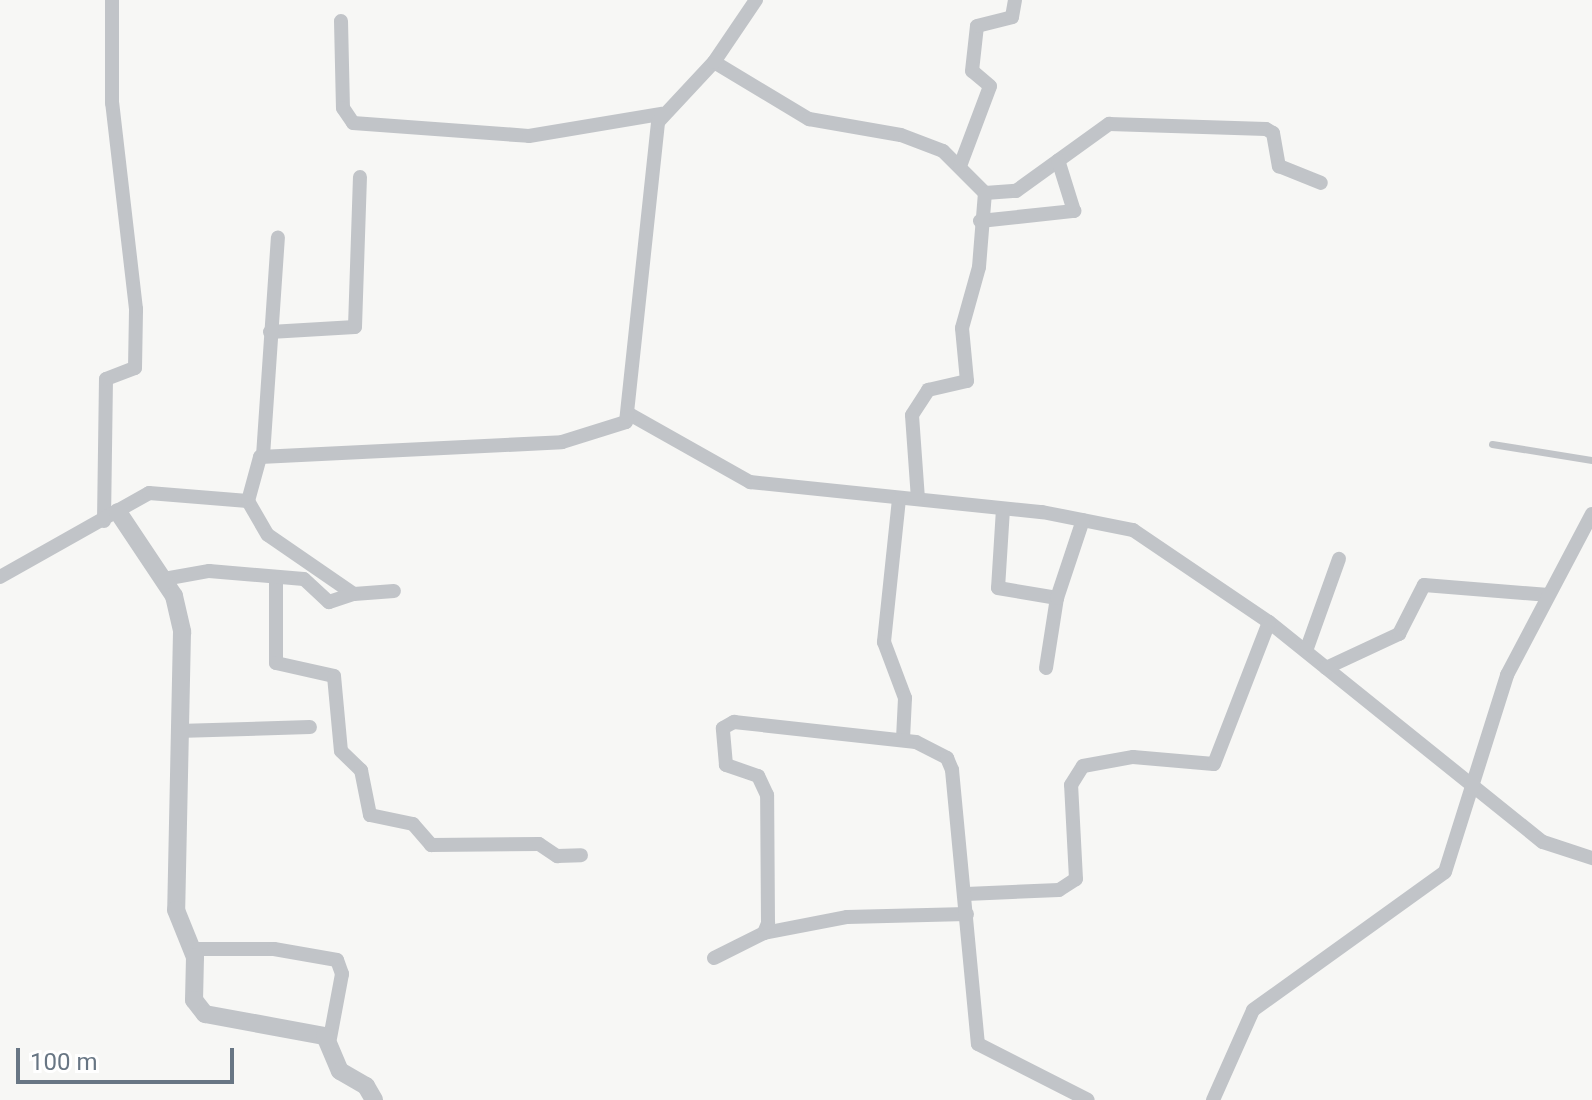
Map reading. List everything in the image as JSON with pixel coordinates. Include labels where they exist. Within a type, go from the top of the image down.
[{"type":"street","points":[[112,0],[112,103],[132,233],[135,353],[133,371],[106,379],[111,517],[164,579],[182,632],[176,910],[192,949],[194,1000],[205,1014],[330,1038]]},
{"type":"street","points":[[341,21],[343,108],[353,123],[529,136],[661,114],[714,62],[756,0]]},
{"type":"street","points":[[960,166],[990,86],[972,71],[977,26],[1012,17],[1015,0]]},
{"type":"street","points":[[714,62],[809,119],[901,135],[960,166],[985,193]]},
{"type":"street","points":[[631,415],[630,345],[661,114]]},
{"type":"street","points":[[985,193],[1016,191],[1109,124],[1266,129],[1273,133],[1279,166],[1321,183]]},
{"type":"street","points":[[980,221],[1074,211],[1058,160]]},
{"type":"street","points":[[270,332],[355,327],[360,177]]},
{"type":"street","points":[[918,499],[912,415],[928,390],[966,384],[962,328],[981,253],[980,221],[985,193]]},
{"type":"street","points":[[278,238],[263,456],[248,501],[268,535],[354,594]]},
{"type":"street","points":[[263,456],[562,442],[612,430],[631,415]]},
{"type":"street","points":[[631,415],[750,482],[1083,520],[1145,537],[1269,622],[1543,842],[1592,858]]},
{"type":"street","points":[[0,577],[161,492],[248,501]]},
{"type":"street","points":[[899,499],[884,642],[905,698],[903,739]]},
{"type":"street","points":[[1003,509],[998,588],[1057,598]]},
{"type":"street","points":[[1213,1100],[1253,1010],[1445,872],[1476,791],[1507,675],[1592,514]]},
{"type":"street","points":[[1046,668],[1057,598],[1083,520]]},
{"type":"street","points":[[1306,651],[1339,559]]},
{"type":"street","points":[[164,579],[209,571],[276,577],[315,584],[329,602],[354,594],[394,591]]},
{"type":"street","points":[[276,577],[276,663],[284,670],[334,676],[341,751],[361,770],[370,815],[413,824],[431,845],[539,844],[557,856],[581,855]]},
{"type":"street","points":[[1326,668],[1399,634],[1424,585],[1549,595]]},
{"type":"street","points":[[966,894],[1059,890],[1076,879],[1071,785],[1083,766],[1133,757],[1214,764],[1269,622]]},
{"type":"street","points":[[764,933],[767,795],[758,776],[726,765],[723,728],[734,722],[903,739],[938,751],[952,770],[978,1044],[1088,1100]]},
{"type":"street","points":[[178,731],[310,727]]},
{"type":"street","points":[[714,958],[764,933],[847,917],[967,914]]},
{"type":"street","points":[[192,949],[274,949],[337,960],[342,974],[330,1038],[340,1071],[366,1086],[374,1100]]},
{"type":"lane","points":[[1492,444],[1592,460]]}]
